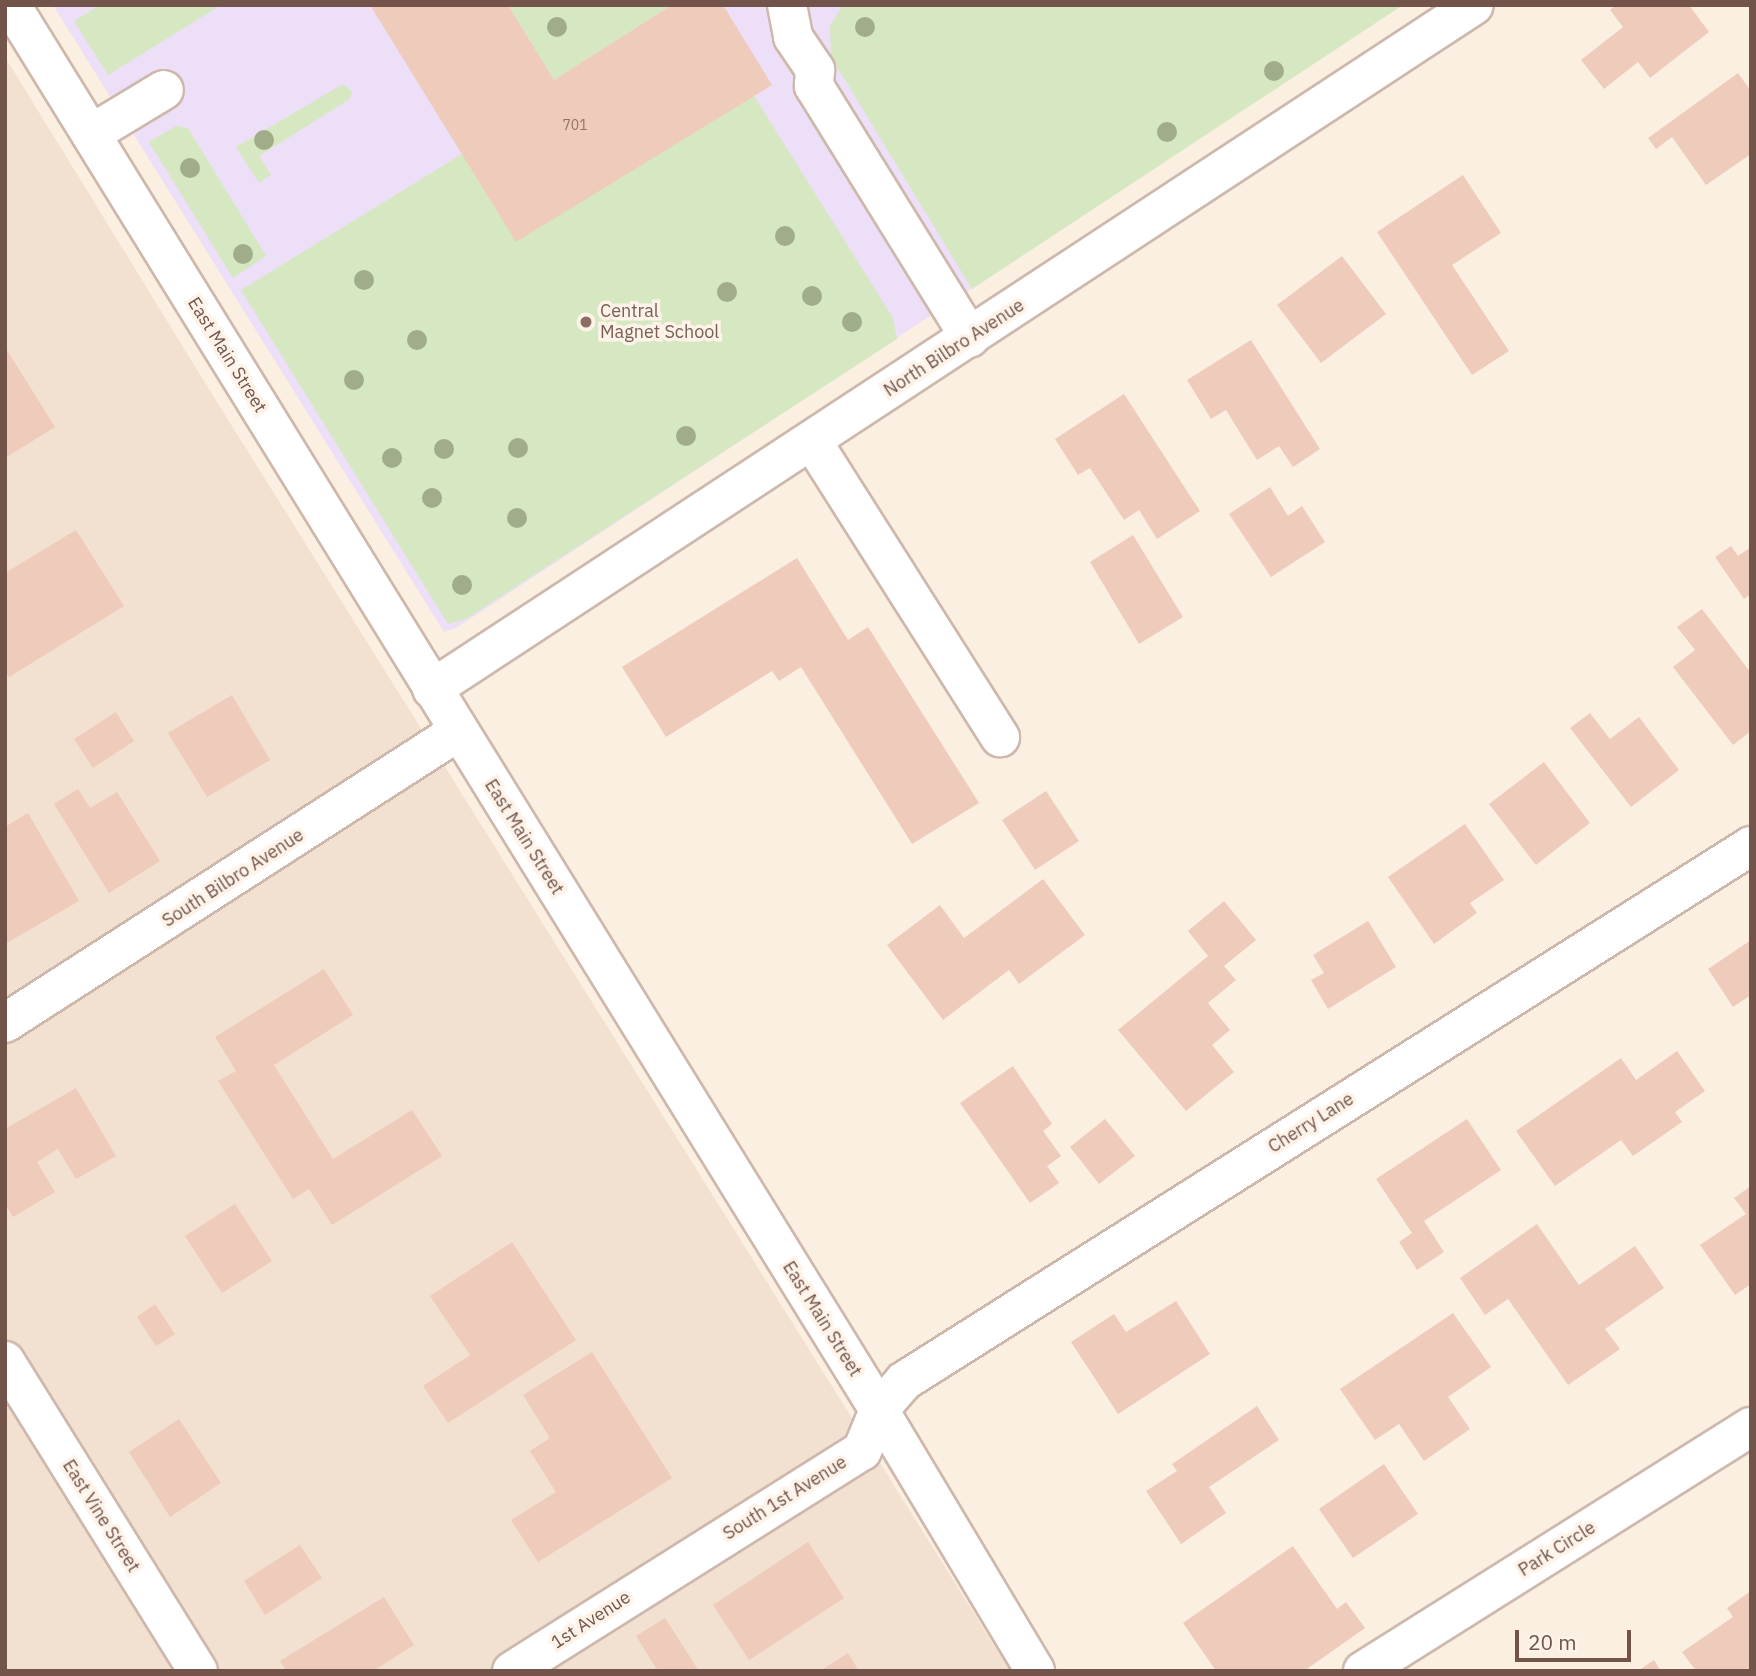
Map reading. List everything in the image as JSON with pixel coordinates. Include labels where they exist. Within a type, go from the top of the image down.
[{"type":"street","name":"East Main Street","points":[[10,5],[879,1410],[1035,1671]]},
{"type":"street","points":[[787,5],[793,37],[815,71],[814,86],[970,338]]},
{"type":"street","name":"North Bilbro Avenue","points":[[432,689],[1475,5]]},
{"type":"street","points":[[91,134],[164,90]]},
{"type":"street","points":[[812,441],[1000,737]]},
{"type":"street","name":"South Bilbro Avenue","points":[[5,1023],[459,731]]},
{"type":"street","name":"Cherry Lane","points":[[879,1410],[904,1381],[1751,846]]},
{"type":"street","name":"East Vine Street","points":[[5,1361],[198,1671]]},
{"type":"street","name":"South 1st Avenue","points":[[671,1569],[862,1451],[879,1410]]},
{"type":"street","name":"Park Circle","points":[[1363,1671],[1751,1427]]},
{"type":"street","name":"1st Avenue","points":[[512,1671],[671,1569]]},
{"type":"shaded area","name":"Central Magnet School","points":[[53,5],[1402,5],[456,628],[444,632]]},
{"type":"shaded area","points":[[5,57],[207,386],[1010,1671],[5,1671]]},
{"type":"green space","points":[[100,5],[221,5],[108,75],[74,21]]},
{"type":"green space","points":[[508,5],[672,5],[554,80]]},
{"type":"green space","points":[[843,5],[1403,5],[972,289],[831,57],[830,26]]},
{"type":"green space","points":[[343,84],[352,91],[350,99],[259,156],[271,175],[259,183],[236,147]]},
{"type":"green space","points":[[754,96],[893,318],[897,339],[466,619],[448,624],[241,290],[462,154]]},
{"type":"green space","points":[[176,126],[188,128],[266,256],[233,278],[149,142]]},
{"type":"building","points":[[370,5],[508,5],[554,80],[672,5],[723,5],[772,85],[516,242]]},
{"type":"building","points":[[1616,5],[1689,5],[1709,32],[1650,78],[1638,62],[1604,89],[1581,60],[1623,27],[1610,10]]},
{"type":"building","points":[[1738,73],[1751,91],[1751,154],[1706,185],[1672,137],[1656,149],[1648,138]]},
{"type":"building","points":[[1463,175],[1501,233],[1452,265],[1509,351],[1472,375],[1377,232]]},
{"type":"building","points":[[1342,256],[1386,314],[1321,363],[1277,305]]},
{"type":"building","points":[[1251,340],[1320,449],[1293,467],[1279,446],[1257,460],[1226,410],[1211,419],[1187,380]]},
{"type":"building","points":[[5,347],[55,427],[5,458]]},
{"type":"building","points":[[1124,394],[1200,511],[1157,539],[1139,510],[1124,520],[1090,468],[1078,475],[1055,439]]},
{"type":"building","points":[[1270,487],[1288,516],[1302,506],[1325,542],[1271,577],[1229,514]]},
{"type":"building","points":[[76,530],[124,606],[9,677],[5,670],[5,573]]},
{"type":"building","points":[[1133,535],[1183,617],[1139,644],[1090,562]]},
{"type":"building","points":[[1731,546],[1738,556],[1751,547],[1751,594],[1744,599],[1715,557]]},
{"type":"building","points":[[797,558],[848,640],[868,627],[979,803],[912,844],[801,667],[779,681],[772,671],[666,737],[622,667]]},
{"type":"building","points":[[1702,609],[1751,673],[1751,731],[1733,745],[1673,667],[1695,650],[1677,627]]},
{"type":"building","points":[[232,695],[270,760],[207,797],[168,733]]},
{"type":"building","points":[[116,712],[134,741],[93,768],[74,739]]},
{"type":"building","points":[[1590,713],[1610,739],[1639,717],[1679,770],[1631,807],[1570,728]]},
{"type":"building","points":[[1544,762],[1590,823],[1536,865],[1489,804]]},
{"type":"building","points":[[78,789],[90,808],[117,792],[160,861],[109,893],[54,804]]},
{"type":"building","points":[[1046,791],[1079,841],[1035,870],[1002,820]]},
{"type":"building","points":[[28,813],[79,901],[5,944],[5,827]]},
{"type":"building","points":[[1465,824],[1504,880],[1470,903],[1477,913],[1434,944],[1388,877]]},
{"type":"building","points":[[1043,879],[1085,935],[1019,984],[1009,970],[943,1020],[887,945],[940,905],[964,938]]},
{"type":"building","points":[[1224,901],[1256,940],[1224,966],[1236,980],[1208,1003],[1230,1030],[1212,1045],[1234,1072],[1186,1111],[1118,1030],[1208,956],[1188,931]]},
{"type":"building","points":[[1368,921],[1396,967],[1328,1009],[1311,980],[1324,973],[1313,955]]},
{"type":"building","points":[[1751,940],[1751,995],[1733,1007],[1708,969]]},
{"type":"building","points":[[324,969],[353,1015],[274,1065],[333,1159],[412,1110],[442,1156],[332,1225],[309,1189],[293,1199],[218,1081],[236,1071],[215,1037]]},
{"type":"building","points":[[1677,1051],[1705,1091],[1675,1112],[1682,1122],[1633,1156],[1621,1140],[1555,1186],[1516,1131],[1621,1058],[1636,1080]]},
{"type":"building","points":[[1013,1066],[1052,1124],[1043,1131],[1061,1156],[1047,1166],[1059,1183],[1030,1203],[960,1103]]},
{"type":"building","points":[[76,1088],[116,1156],[76,1179],[58,1149],[37,1162],[55,1192],[13,1217],[5,1204],[5,1129]]},
{"type":"building","points":[[1105,1119],[1135,1156],[1099,1184],[1070,1147]]},
{"type":"building","points":[[1467,1119],[1501,1170],[1424,1221],[1444,1252],[1417,1270],[1399,1242],[1412,1233],[1376,1179]]},
{"type":"building","points":[[1751,1186],[1751,1284],[1735,1295],[1700,1245],[1746,1214],[1734,1198]]},
{"type":"building","points":[[235,1204],[272,1261],[222,1293],[185,1236]]},
{"type":"building","points":[[1537,1224],[1579,1285],[1635,1246],[1664,1288],[1605,1329],[1620,1349],[1568,1385],[1508,1299],[1485,1315],[1460,1278]]},
{"type":"building","points":[[512,1242],[576,1340],[448,1423],[423,1386],[470,1355],[430,1296]]},
{"type":"building","points":[[1176,1301],[1210,1354],[1118,1414],[1071,1342],[1114,1314],[1126,1332]]},
{"type":"building","points":[[155,1304],[175,1334],[156,1346],[137,1317]]},
{"type":"building","points":[[1453,1313],[1491,1367],[1448,1397],[1470,1429],[1424,1461],[1399,1424],[1375,1440],[1340,1389]]},
{"type":"building","points":[[592,1352],[672,1478],[538,1562],[511,1520],[556,1492],[530,1451],[550,1438],[523,1395]]},
{"type":"building","points":[[1257,1406],[1279,1440],[1209,1487],[1226,1513],[1181,1544],[1146,1491],[1177,1471],[1172,1464]]},
{"type":"building","points":[[179,1419],[221,1483],[170,1517],[129,1452]]},
{"type":"building","points":[[1384,1464],[1418,1514],[1353,1558],[1319,1509]]},
{"type":"building","points":[[808,1542],[844,1598],[749,1660],[713,1605]]},
{"type":"building","points":[[300,1545],[322,1578],[265,1615],[244,1581]]},
{"type":"building","points":[[1293,1546],[1337,1609],[1346,1602],[1365,1628],[1304,1671],[1216,1671],[1183,1623]]},
{"type":"building","points":[[1751,1591],[1751,1671],[1696,1671],[1682,1652],[1733,1617],[1727,1608]]},
{"type":"building","points":[[384,1597],[414,1645],[373,1671],[286,1671],[280,1661]]},
{"type":"building","points":[[665,1618],[699,1671],[658,1671],[636,1636]]},
{"type":"building","points":[[848,1653],[859,1671],[820,1671]]},
{"type":"building","points":[[1654,1660],[1661,1671],[1638,1671]]},
{"type":"place","name":"Central Magnet School","points":[[586,322]]}]
